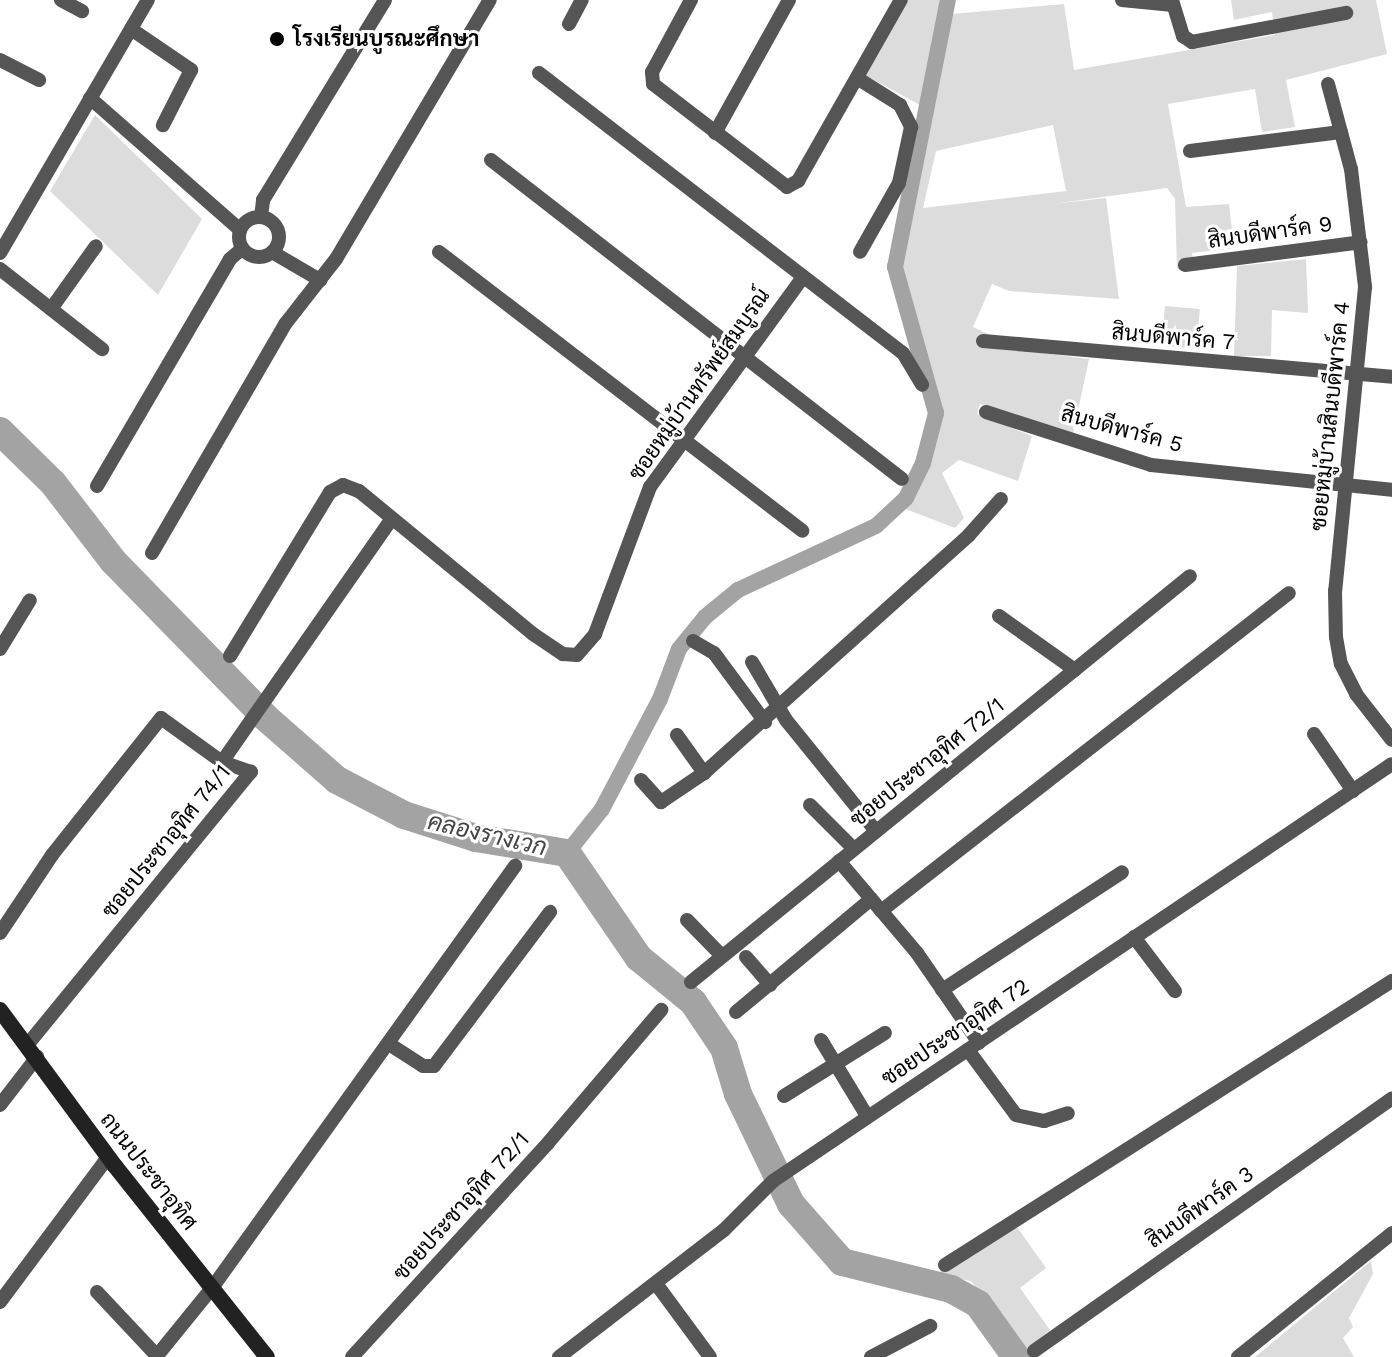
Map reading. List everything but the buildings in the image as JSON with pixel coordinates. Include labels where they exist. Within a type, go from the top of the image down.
[{"type":"main road","name":"ถนนประชาอุทิศ","points":[[0,1010],[33,1050],[108,1157],[267,1357]]},
{"type":"street","points":[[61,0],[82,11]]},
{"type":"street","points":[[0,253],[148,0]]},
{"type":"street","points":[[261,217],[263,200],[385,0]]},
{"type":"street","points":[[152,553],[286,323],[320,280],[490,0]]},
{"type":"street","points":[[569,24],[582,0]]},
{"type":"street","points":[[691,0],[652,72],[653,84],[787,187],[798,181],[901,0]]},
{"type":"street","points":[[715,133],[789,0]]},
{"type":"street","points":[[1122,0],[1172,2],[1183,36],[1192,42],[1346,13]]},
{"type":"street","points":[[131,29],[191,70],[163,125]]},
{"type":"street","points":[[0,60],[39,80]]},
{"type":"street","points":[[539,73],[903,353],[922,385]]},
{"type":"street","points":[[857,78],[900,105],[911,127],[899,183],[860,252]]},
{"type":"street","name":"ซอยหมู่บ้านสินบดีพาร์ค 4","points":[[1328,84],[1341,132],[1361,242],[1365,287],[1335,591],[1341,664],[1356,694],[1392,740]]},
{"type":"street","points":[[90,98],[240,230],[242,249]]},
{"type":"street","points":[[1190,151],[1341,132]]},
{"type":"street","points":[[491,160],[902,479]]},
{"type":"street","points":[[240,230],[261,217]]},
{"type":"street","points":[[242,249],[260,257],[272,252],[279,233],[272,222],[261,217]]},
{"type":"street","name":"สินบดีพาร์ค 9","points":[[1185,265],[1361,242]]},
{"type":"street","points":[[51,309],[96,246]]},
{"type":"street","points":[[97,486],[230,259],[242,249]]},
{"type":"street","points":[[272,252],[320,280]]},
{"type":"street","points":[[439,252],[685,438],[802,531]]},
{"type":"street","points":[[0,269],[102,349]]},
{"type":"street","name":"ซอยหมู่บ้านทรัพย์สมบูรณ์","points":[[392,518],[533,634],[563,654],[577,655],[595,634],[650,487],[803,277]]},
{"type":"street","name":"สินบดีพาร์ค 7","points":[[983,341],[1392,377]]},
{"type":"street","name":"สินบดีพาร์ค 5","points":[[986,412],[1151,465],[1392,490]]},
{"type":"street","points":[[230,656],[330,492],[343,485],[359,491],[392,518]]},
{"type":"street","points":[[641,780],[661,802],[704,773],[765,722],[1001,499]]},
{"type":"street","name":"ซอยประชาอุทิศ 74/1","points":[[33,1050],[251,772],[222,762],[392,518]]},
{"type":"street","name":"ซอยประชาอุทิศ 72/1","points":[[691,982],[1190,576]]},
{"type":"street","points":[[736,1012],[1289,593]]},
{"type":"street","points":[[0,649],[30,600]]},
{"type":"street","points":[[999,616],[1030,641],[1061,654],[1075,670]]},
{"type":"street","points":[[693,641],[714,653],[765,722]]},
{"type":"street","points":[[752,662],[780,708],[876,831]]},
{"type":"street","points":[[0,933],[52,855],[161,718],[222,762]]},
{"type":"street","points":[[1314,734],[1353,791]]},
{"type":"street","points":[[677,735],[704,773]]},
{"type":"street","name":"ซอยประชาอุทิศ 72","points":[[559,1357],[657,1285],[773,1181],[1392,764]]},
{"type":"street","points":[[810,805],[854,849]]},
{"type":"street","points":[[839,861],[942,990],[1016,1115],[1044,1121],[1068,1113]]},
{"type":"street","points":[[97,1292],[156,1356],[212,1288],[515,866]]},
{"type":"street","points":[[942,990],[1122,872]]},
{"type":"street","points":[[389,1044],[423,1066],[434,1066],[550,912]]},
{"type":"street","points":[[687,920],[722,956]]},
{"type":"street","points":[[1134,937],[1175,991]]},
{"type":"street","points":[[746,957],[770,985]]},
{"type":"street","points":[[945,1265],[1392,981]]},
{"type":"street","name":"ซอยประชาอุทิศ 72/1","points":[[352,1357],[548,1143],[661,1010]]},
{"type":"street","points":[[784,1096],[885,1033]]},
{"type":"street","points":[[821,1040],[867,1116]]},
{"type":"street","points":[[0,1105],[33,1050]]},
{"type":"street","name":"สินบดีพาร์ค 3","points":[[1034,1351],[1392,1098]]},
{"type":"street","points":[[0,1302],[108,1157]]},
{"type":"street","points":[[1238,1357],[1392,1233]]},
{"type":"street","points":[[657,1285],[710,1357]]},
{"type":"street","points":[[871,1357],[930,1326]]},
{"type":"shaded area","points":[[906,0],[944,0],[922,106],[863,74]]},
{"type":"shaded area","points":[[1231,0],[1376,0],[1387,54],[1286,80],[1295,127],[1262,132],[1255,89],[1168,104],[1186,207],[1229,204],[1234,248],[1192,253],[1195,271],[1177,269],[1175,199],[1167,188],[1053,204],[1106,198],[1119,299],[1009,291],[992,284],[973,327],[997,338],[995,347],[1089,359],[1073,434],[980,404],[977,414],[1032,436],[1018,481],[959,460],[942,473],[964,518],[955,528],[903,508],[933,447],[940,413],[899,270],[952,14],[1064,4],[1074,70],[1275,35],[1272,12],[1234,20]],"holes":[[[1053,125],[1066,191],[923,208],[936,151]]]},
{"type":"shaded area","points":[[95,115],[202,219],[158,295],[50,191]]},
{"type":"shaded area","points":[[1306,259],[1308,313],[1272,310],[1271,356],[1234,356],[1237,266]]},
{"type":"shaded area","points":[[1165,306],[1200,309],[1196,349],[1162,346]]},
{"type":"shaded area","points":[[1015,1224],[1046,1268],[1020,1288],[1050,1330],[1025,1351],[971,1281],[937,1274]]},
{"type":"shaded area","points":[[1371,1261],[1373,1274],[1349,1318],[1353,1327],[1343,1338],[1354,1357],[1255,1357]]},
{"type":"waterway","points":[[567,853],[602,809],[660,699],[679,649],[705,617],[738,590],[876,526],[906,498],[923,463],[936,413],[895,267],[948,0]]},
{"type":"waterway","name":"คลองรางเวก","points":[[0,431],[53,483],[113,561],[265,717],[337,780],[404,815],[476,838],[567,853],[639,958],[693,1002],[724,1048],[738,1094],[791,1204],[842,1262],[951,1289],[978,1304],[1016,1357]]},
{"type":"place","name":"โรงเรียนบูรณะศึกษา","points":[[277,39]]}]
